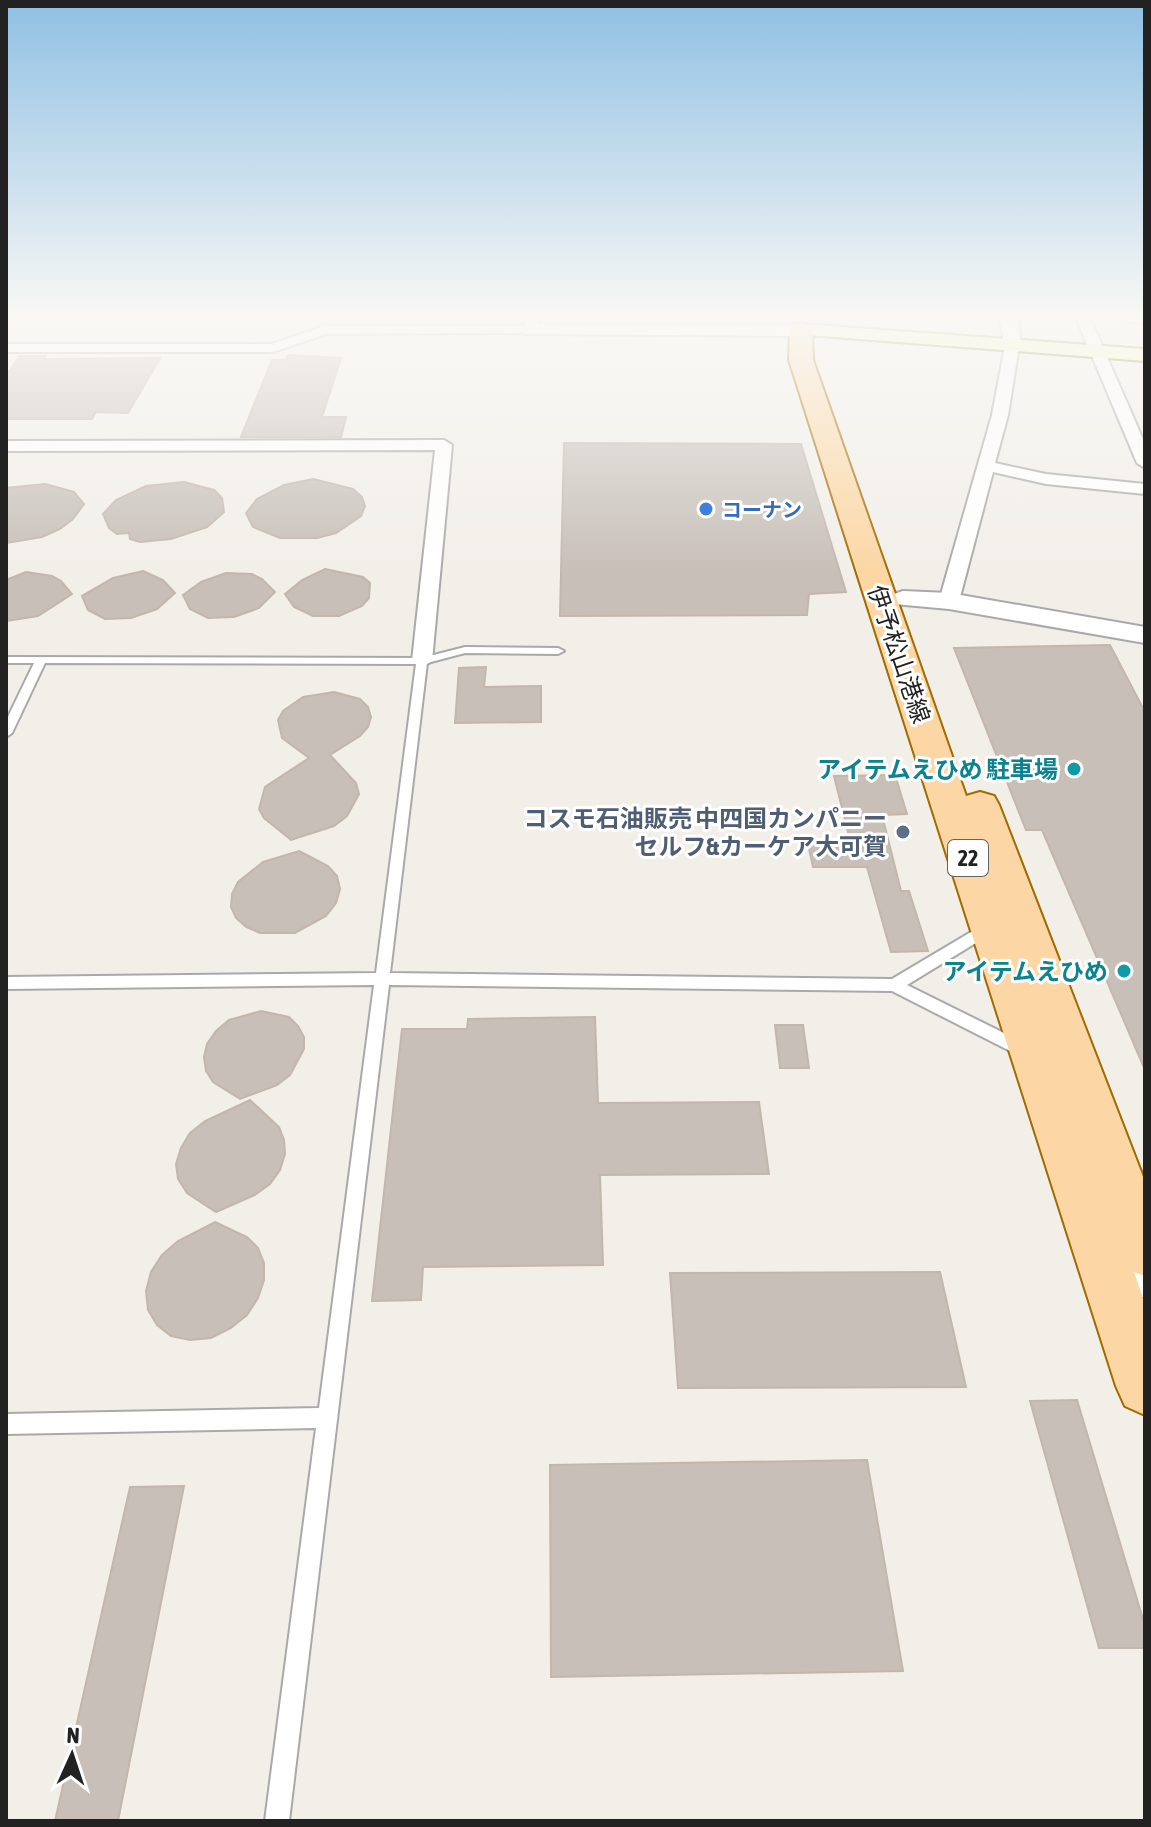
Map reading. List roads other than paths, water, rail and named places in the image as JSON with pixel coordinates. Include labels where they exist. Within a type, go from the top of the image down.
[{"type":"main road","name":"伊予松山港線","points":[[816,403],[1033,1055],[1126,1276],[1145,1386]]},
{"type":"main road","name":"伊予松山港線","points":[[834,403],[903,599],[1145,1251]]},
{"type":"street","points":[[949,601],[1002,403]]},
{"type":"street","points":[[1121,403],[1145,461]]},
{"type":"street","points":[[6,446],[444,445],[422,661]]},
{"type":"street","points":[[987,466],[1046,479],[1145,489]]},
{"type":"street","points":[[903,599],[949,601],[1145,635]]},
{"type":"lane","points":[[6,660],[422,661],[465,650],[558,651]]},
{"type":"lane","points":[[6,733],[41,660]]},
{"type":"lane","points":[[277,1821],[422,661]]},
{"type":"lane","points":[[894,985],[976,936],[994,933]]},
{"type":"lane","points":[[6,983],[383,979],[894,985],[1033,1055]]},
{"type":"lane","points":[[6,1424],[328,1418]]},
{"type":"place","name":"コーナン","points":[[706,509]]},
{"type":"place","name":"アイテムえひめ 駐車場","points":[[1074,769]]},
{"type":"place","name":"コスモ石油販売 中四国カンパニー セルフ&カーケア大可賀","points":[[903,832]]},
{"type":"place","name":"アイテムえひめ","points":[[1124,971]]}]
